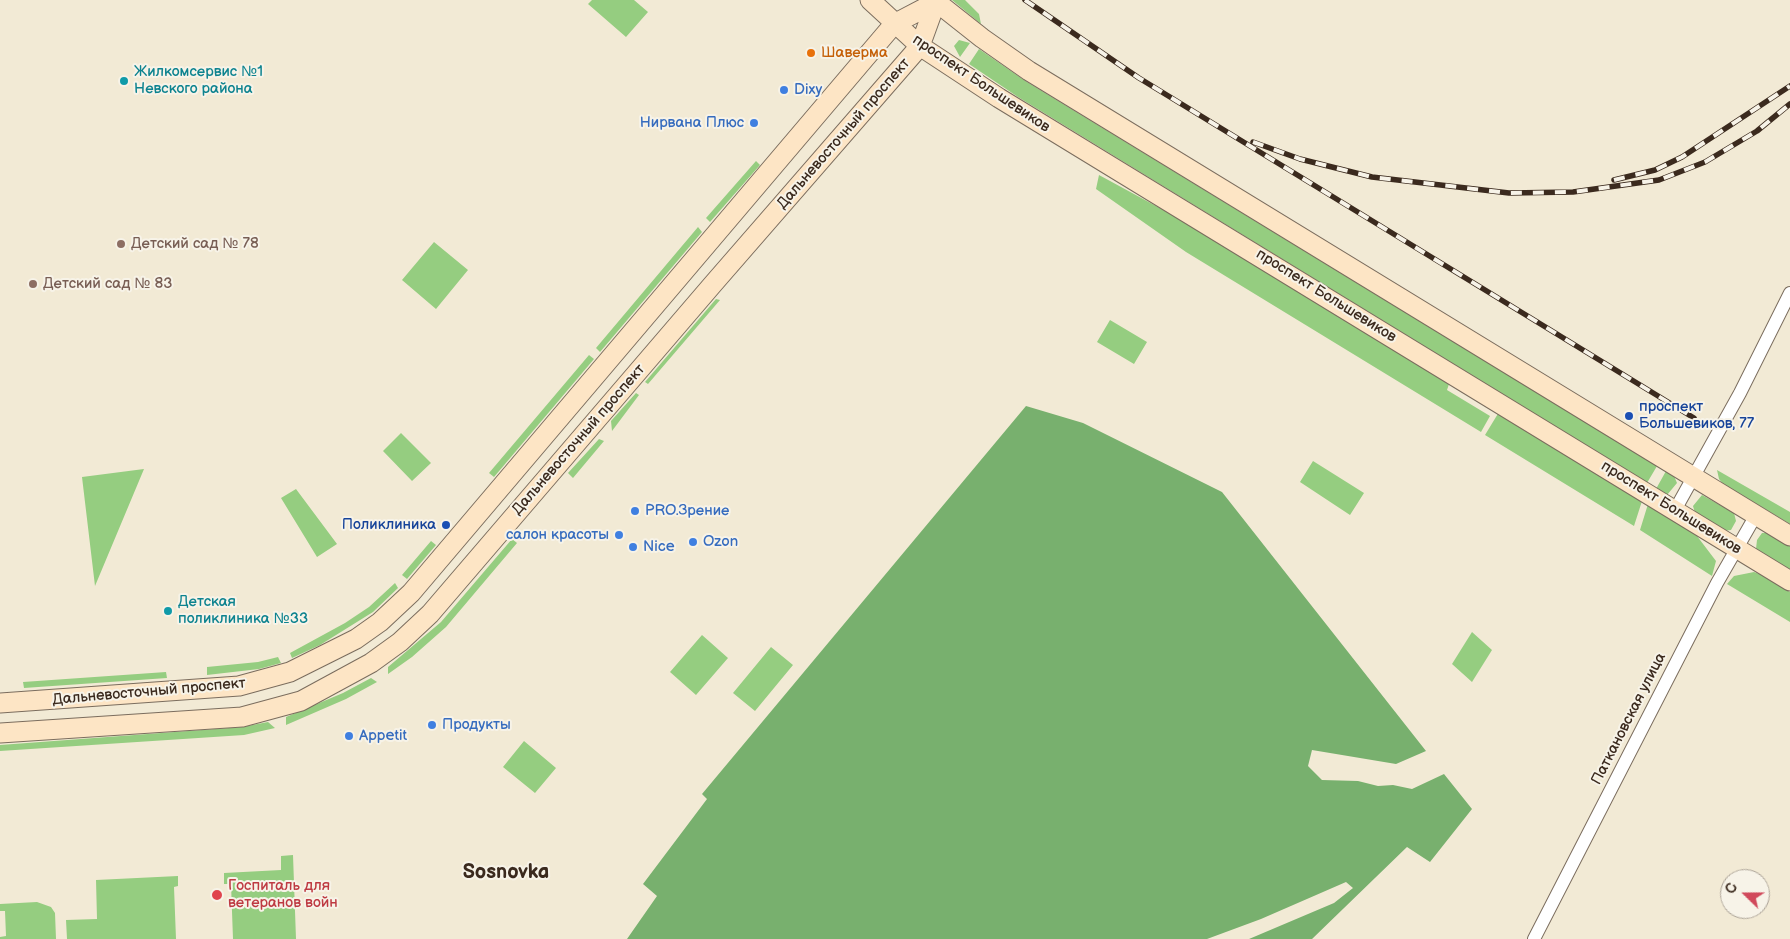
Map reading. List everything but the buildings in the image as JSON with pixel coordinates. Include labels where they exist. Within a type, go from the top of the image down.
[{"type":"street","name":"проспект Большевиков","points":[[870,0],[920,46],[1066,140],[1206,223],[1790,581]]},
{"type":"street","name":"Дальневосточный проспект","points":[[0,703],[239,686],[290,672],[349,643],[380,622],[411,593],[894,24],[935,1]]},
{"type":"street","name":"Дальневосточный проспект","points":[[0,733],[242,717],[301,701],[338,683],[371,663],[400,642],[436,607],[920,46],[935,1]]},
{"type":"street","points":[[935,1],[1029,71],[1790,536]]},
{"type":"street","points":[[1675,510],[1694,478],[1790,293]]},
{"type":"street","name":"Паткановская улица","points":[[1534,939],[1736,548],[1756,515]]},
{"type":"green space","points":[[592,0],[634,0],[648,12],[626,37],[588,4]]},
{"type":"green space","points":[[952,0],[965,0],[979,14],[981,24]]},
{"type":"green space","points":[[959,40],[970,43],[960,57],[954,46]]},
{"type":"green space","points":[[979,49],[1027,82],[1657,466],[1647,483],[1018,97],[969,64]]},
{"type":"green space","points":[[756,161],[760,165],[710,222],[706,218]]},
{"type":"green space","points":[[1099,175],[1202,231],[1449,384],[1447,390],[1490,416],[1481,432],[1186,252],[1096,189]]},
{"type":"green space","points":[[698,227],[702,232],[600,352],[596,348]]},
{"type":"green space","points":[[434,242],[468,270],[436,309],[402,280]]},
{"type":"green space","points":[[716,299],[720,300],[648,384],[645,382]]},
{"type":"green space","points":[[1110,320],[1147,342],[1134,364],[1097,342]]},
{"type":"green space","points":[[589,355],[594,359],[494,477],[489,473]]},
{"type":"green space","points":[[636,393],[639,395],[612,431],[611,421]]},
{"type":"green space","points":[[1026,406],[1083,423],[1222,492],[1426,751],[1396,764],[1312,750],[1308,766],[1322,780],[1358,781],[1378,786],[1393,785],[1412,789],[1444,774],[1472,809],[1430,862],[1407,847],[1312,939],[1249,939],[1334,903],[1353,888],[1346,882],[1261,919],[1207,939],[627,939],[657,896],[643,884],[707,799],[702,794]]},
{"type":"green space","points":[[1499,412],[1642,501],[1634,526],[1485,435]]},
{"type":"green space","points":[[401,433],[431,463],[412,481],[383,451]]},
{"type":"green space","points":[[599,439],[604,441],[573,478],[568,473]]},
{"type":"green space","points":[[1313,461],[1364,493],[1350,515],[1300,482]]},
{"type":"green space","points":[[144,469],[95,586],[82,477]]},
{"type":"green space","points":[[1717,470],[1790,512],[1790,524],[1723,484],[1719,479]]},
{"type":"green space","points":[[1666,471],[1674,476],[1677,483],[1667,495],[1656,489]]},
{"type":"green space","points":[[296,489],[337,544],[317,557],[281,498]]},
{"type":"green space","points":[[1702,495],[1734,513],[1736,521],[1731,530],[1724,531],[1695,513],[1693,506]]},
{"type":"green space","points":[[1648,504],[1697,536],[1716,561],[1712,576],[1640,530]]},
{"type":"green space","points":[[1762,533],[1769,533],[1790,546],[1790,571],[1756,549],[1757,540]]},
{"type":"green space","points":[[512,539],[517,543],[446,627],[412,657],[388,674],[388,667],[441,622]]},
{"type":"green space","points":[[431,541],[436,545],[407,579],[402,575]]},
{"type":"green space","points":[[1754,572],[1790,592],[1790,622],[1727,584],[1734,576]]},
{"type":"green space","points":[[395,583],[398,588],[373,612],[320,645],[292,658],[290,653],[345,623],[369,607]]},
{"type":"green space","points":[[1472,632],[1492,650],[1472,682],[1452,664]]},
{"type":"green space","points":[[702,635],[728,658],[696,695],[670,672]]},
{"type":"green space","points":[[771,647],[793,665],[755,711],[733,693]]},
{"type":"green space","points":[[278,657],[281,663],[259,669],[207,675],[207,667],[258,662]]},
{"type":"green space","points":[[166,672],[167,678],[24,688],[23,682]]},
{"type":"green space","points":[[371,678],[377,682],[346,699],[286,725],[286,717],[343,693]]},
{"type":"green space","points":[[268,722],[275,728],[244,735],[0,751],[0,745],[242,727]]},
{"type":"green space","points":[[524,741],[556,768],[535,793],[503,767]]},
{"type":"green space","points":[[293,855],[296,939],[233,939],[231,884],[224,884],[224,873],[281,870],[281,856]]},
{"type":"green space","points":[[178,876],[178,886],[174,887],[176,939],[67,939],[66,920],[97,919],[96,880]]},
{"type":"green space","points":[[37,902],[51,907],[55,913],[56,939],[0,939],[0,937],[6,936],[5,911],[0,911],[0,904]]},
{"type":"railway","points":[[1025,0],[1139,78],[1694,418]]},
{"type":"railway","points":[[1614,180],[1655,170],[1682,157],[1790,86]]},
{"type":"railway","points":[[1253,142],[1300,159],[1372,177],[1509,193],[1573,192],[1659,180],[1705,162],[1757,131],[1790,104]]},
{"type":"place","name":"Шаверма","points":[[811,53]]},
{"type":"place","name":"Жилкомсервис №1 Невского района","points":[[124,81]]},
{"type":"place","name":"Dixy","points":[[784,90]]},
{"type":"place","name":"Нирвана Плюс","points":[[754,123]]},
{"type":"place","name":"Детский сад № 78","points":[[121,244]]},
{"type":"place","name":"Детский сад № 83","points":[[33,284]]},
{"type":"place","name":"проспект Большевиков, 77","points":[[1629,416]]},
{"type":"place","name":"PRO.Зрение","points":[[635,511]]},
{"type":"place","name":"Поликлиника","points":[[446,525]]},
{"type":"place","name":"салон красоты","points":[[619,535]]},
{"type":"place","name":"Ozon","points":[[693,542]]},
{"type":"place","name":"Nice","points":[[633,547]]},
{"type":"place","name":"Детская поликлиника №33","points":[[168,611]]},
{"type":"place","name":"Продукты","points":[[432,725]]},
{"type":"place","name":"Appetit","points":[[349,736]]},
{"type":"place","name":"Госпиталь для ветеранов войн","points":[[217,895]]},
{"type":"district","name":"Sosnovka","points":[[506,873]]}]
